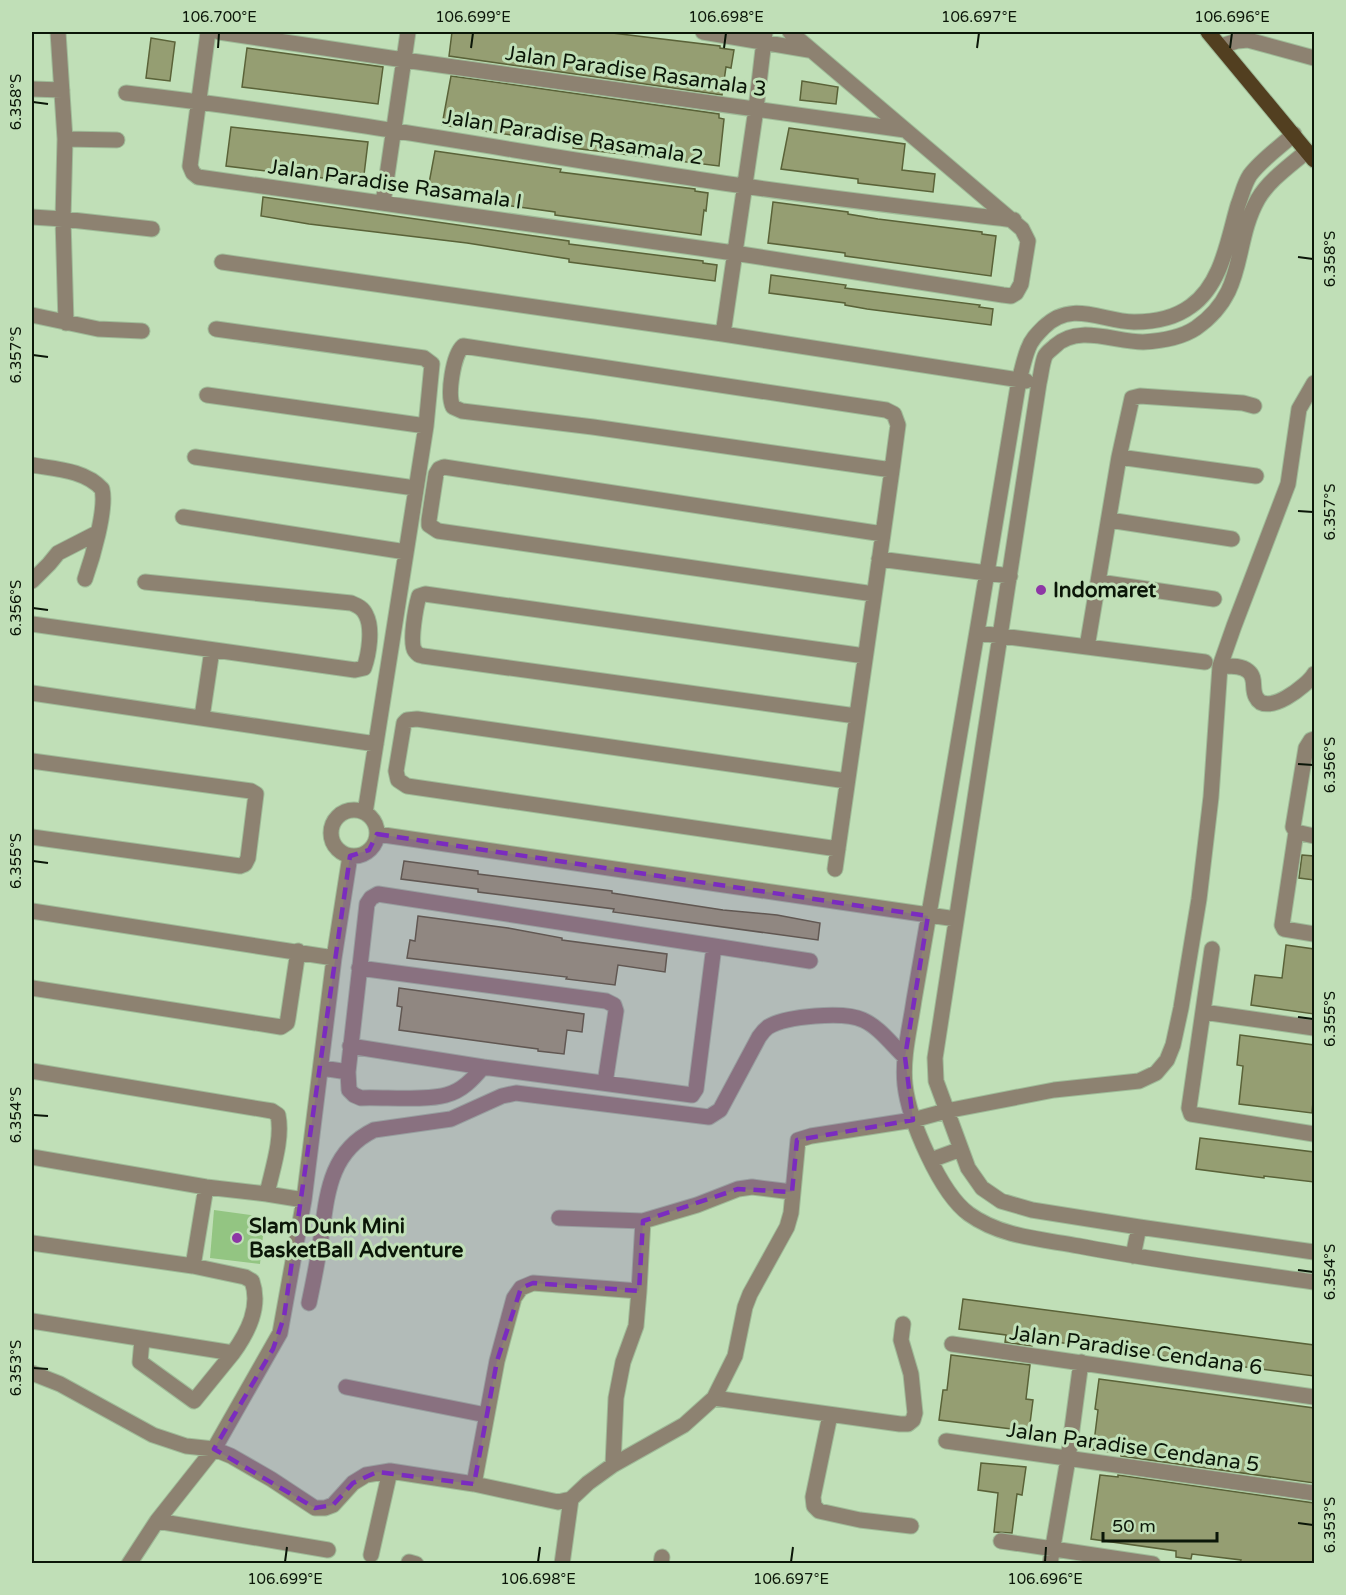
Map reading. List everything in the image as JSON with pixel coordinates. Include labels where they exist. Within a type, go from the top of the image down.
[{"type":"main road","points":[[1208,32],[1311,155]]},
{"type":"street","points":[[58,32],[65,139],[63,219],[66,323]]},
{"type":"street","name":"Jalan Paradise Rasamala I","points":[[208,32],[190,166],[198,177],[734,253],[1011,296],[1016,293],[1021,284],[1028,241],[1014,220]]},
{"type":"street","name":"Jalan Paradise Rasamala 3","points":[[219,32],[905,130]]},
{"type":"street","points":[[383,203],[408,32]]},
{"type":"street","points":[[703,32],[764,36],[812,50]]},
{"type":"street","points":[[790,32],[1014,220]]},
{"type":"street","points":[[723,334],[756,109],[764,36]]},
{"type":"street","points":[[1221,46],[1237,40],[1248,40],[1314,58]]},
{"type":"street","points":[[32,89],[62,90]]},
{"type":"street","name":"Jalan Paradise Rasamala 2","points":[[126,93],[393,130],[744,186],[1014,220]]},
{"type":"street","points":[[1294,134],[1251,174],[1244,188],[1220,264],[1203,294],[1190,307],[1166,318],[1150,321],[1113,319],[1080,313],[1058,316],[1036,334],[1028,348],[1019,380],[978,633],[928,916],[905,1057],[904,1083],[913,1120],[952,1200],[987,1226],[1008,1233],[1133,1256],[1314,1282]]},
{"type":"street","points":[[65,139],[117,140]]},
{"type":"street","points":[[1311,155],[1268,186],[1259,198],[1252,212],[1232,286],[1225,299],[1196,328],[1183,335],[1164,340],[1133,341],[1101,336],[1074,336],[1060,342],[1045,355],[935,1058],[936,1081],[968,1168],[982,1188],[1001,1201],[1032,1210],[1314,1252]]},
{"type":"street","points":[[32,217],[152,229]]},
{"type":"street","points":[[222,262],[723,334],[1039,383]]},
{"type":"street","points":[[32,315],[98,329],[142,331]]},
{"type":"street","points":[[216,329],[429,360],[432,364],[426,426],[366,813]]},
{"type":"street","points":[[835,869],[856,716],[883,534],[892,470],[898,425],[894,414],[886,410],[467,345],[462,346],[455,355],[450,398],[453,407],[462,411],[593,427],[892,470]]},
{"type":"street","points":[[32,1373],[60,1384],[169,1442],[214,1449],[271,1479],[315,1508],[333,1505],[353,1483],[366,1475],[390,1471],[474,1484],[558,1502],[571,1498],[613,1465],[684,1425],[714,1398],[735,1356],[745,1306],[750,1294],[787,1227],[791,1213],[796,1143],[800,1139],[913,1120],[946,1111],[1054,1090],[1139,1081],[1156,1073],[1167,1060],[1173,1045],[1199,899],[1211,797],[1220,666],[1233,626],[1288,484],[1299,409],[1314,383]]},
{"type":"street","points":[[207,395],[426,426]]},
{"type":"street","points":[[1087,647],[1119,457],[1132,398],[1136,396],[1243,403],[1254,406]]},
{"type":"street","points":[[195,457],[415,488]]},
{"type":"street","points":[[1119,457],[1256,476]]},
{"type":"street","points":[[32,465],[76,474],[96,483],[102,489],[97,533],[85,579]]},
{"type":"street","points":[[874,594],[438,531],[429,525],[429,520],[436,474],[444,467],[883,534]]},
{"type":"street","points":[[183,517],[406,552]]},
{"type":"street","points":[[1109,520],[1232,539]]},
{"type":"street","points":[[32,581],[57,553],[97,533]]},
{"type":"street","points":[[879,559],[1010,576]]},
{"type":"street","points":[[32,624],[360,670],[366,662],[367,616],[361,607],[351,603],[145,582]]},
{"type":"street","points":[[1099,582],[1214,599]]},
{"type":"street","points":[[856,716],[423,656],[417,654],[413,649],[412,642],[417,603],[419,596],[425,594],[865,656]]},
{"type":"street","points":[[978,633],[1205,662]]},
{"type":"street","points":[[202,717],[212,650]]},
{"type":"street","points":[[1220,666],[1238,666],[1247,670],[1254,677],[1256,698],[1268,704],[1288,697],[1310,682],[1314,674]]},
{"type":"street","points":[[32,693],[376,744]]},
{"type":"street","points":[[838,849],[407,786],[398,780],[396,771],[404,723],[412,719],[847,782]]},
{"type":"street","points":[[1314,739],[1306,748],[1293,827],[1296,832],[1282,925],[1288,931],[1314,934]]},
{"type":"street","points":[[32,761],[251,790],[256,794],[248,858],[245,864],[240,866],[32,837]]},
{"type":"street","points":[[351,810],[366,813],[374,822],[377,834],[373,846],[357,856],[350,856],[337,849],[333,843],[331,828],[338,816],[351,810]]},
{"type":"street","points":[[1296,832],[1314,836]]},
{"type":"street","points":[[377,834],[956,919]]},
{"type":"street","points":[[129,1563],[157,1521],[214,1449],[280,1334],[304,1200],[334,958],[350,856]]},
{"type":"street","points":[[483,1067],[461,1088],[447,1095],[361,1098],[349,1090],[350,1046],[368,904],[371,898],[378,894],[810,961]]},
{"type":"street","points":[[32,911],[334,958]]},
{"type":"street","points":[[350,1046],[689,1095],[695,1093],[714,946]]},
{"type":"street","points":[[1212,949],[1189,1108],[1191,1114],[1314,1134]]},
{"type":"street","points":[[32,988],[284,1026],[288,1018],[298,951]]},
{"type":"street","points":[[359,968],[606,1001],[614,1005],[616,1011],[604,1083]]},
{"type":"street","points":[[1203,1012],[1314,1028]]},
{"type":"street","points":[[309,1303],[320,1247],[328,1187],[332,1175],[351,1146],[363,1135],[374,1130],[451,1119],[502,1096],[516,1093],[709,1117],[720,1110],[766,1028],[774,1024],[821,1015],[836,1014],[864,1020],[905,1057]]},
{"type":"street","points":[[322,1068],[348,1072]]},
{"type":"street","points":[[32,1071],[272,1111],[278,1115],[280,1122],[267,1194]]},
{"type":"street","points":[[931,1160],[961,1149]]},
{"type":"street","points":[[32,1156],[206,1187],[304,1200]]},
{"type":"street","points":[[193,1266],[206,1187]]},
{"type":"street","points":[[559,1218],[643,1221],[752,1187],[792,1192]]},
{"type":"street","points":[[613,1465],[616,1398],[623,1362],[636,1326],[643,1221]]},
{"type":"street","points":[[1133,1256],[1139,1227]]},
{"type":"street","points":[[32,1243],[193,1266],[245,1277],[252,1281],[255,1288],[252,1322],[233,1353],[194,1401],[140,1362],[142,1340]]},
{"type":"street","points":[[474,1484],[497,1361],[514,1298],[521,1288],[533,1283],[639,1291]]},
{"type":"street","points":[[32,1321],[233,1353]]},
{"type":"street","points":[[714,1398],[908,1424],[913,1420],[915,1413],[911,1374],[901,1340],[903,1324]]},
{"type":"street","name":"Jalan Paradise Cendana 6","points":[[952,1344],[1314,1397]]},
{"type":"street","points":[[1051,1556],[1068,1459],[1081,1362]]},
{"type":"street","points":[[346,1387],[486,1415]]},
{"type":"street","points":[[830,1415],[813,1497],[814,1506],[819,1511],[860,1520],[911,1526]]},
{"type":"street","name":"Jalan Paradise Cendana 5","points":[[946,1441],[1314,1493]]},
{"type":"street","points":[[370,1555],[390,1471]]},
{"type":"street","points":[[562,1563],[571,1498]]},
{"type":"street","points":[[157,1521],[328,1550]]},
{"type":"street","points":[[1001,1541],[1051,1556],[1153,1563]]},
{"type":"highlighted area","points":[[377,834],[928,916],[905,1057],[913,1120],[797,1140],[792,1192],[738,1189],[643,1221],[639,1291],[533,1283],[521,1288],[497,1361],[474,1484],[377,1472],[353,1483],[333,1505],[315,1508],[214,1449],[273,1349],[284,1317],[350,856],[369,850]]},
{"type":"green space","name":"Slam Dunk Mini BasketBall Adventure","points":[[214,1210],[265,1217],[260,1264],[210,1258]]},
{"type":"building","points":[[452,32],[604,32],[720,46],[720,48],[734,50],[731,68],[726,67],[722,95],[449,56]]},
{"type":"building","points":[[151,38],[175,42],[170,81],[146,78]]},
{"type":"building","points":[[247,48],[383,67],[378,104],[242,87]]},
{"type":"building","points":[[451,76],[719,114],[719,118],[724,119],[719,166],[573,148],[574,144],[442,125]]},
{"type":"building","points":[[802,81],[838,87],[836,104],[800,100]]},
{"type":"building","points":[[231,127],[368,142],[363,183],[226,166]]},
{"type":"building","points":[[789,128],[905,144],[902,170],[935,174],[933,192],[858,183],[858,179],[781,169]]},
{"type":"building","points":[[435,151],[561,169],[560,172],[695,189],[695,191],[708,193],[701,235],[555,215],[555,212],[427,194]]},
{"type":"building","points":[[263,197],[569,241],[569,244],[703,261],[703,263],[717,265],[715,281],[569,262],[569,259],[467,243],[261,216]]},
{"type":"building","points":[[773,202],[848,212],[848,214],[878,219],[982,232],[982,234],[996,236],[991,276],[768,243]]},
{"type":"building","points":[[771,275],[846,285],[845,288],[980,305],[979,307],[993,309],[991,325],[867,309],[845,305],[845,303],[769,293]]},
{"type":"building","points":[[1302,855],[1314,856],[1314,880],[1299,878]]},
{"type":"building","points":[[404,861],[478,871],[478,874],[612,891],[612,893],[820,923],[818,940],[613,912],[614,909],[478,892],[478,889],[401,879]]},
{"type":"building","points":[[418,916],[508,928],[562,938],[562,940],[667,954],[665,972],[618,965],[615,985],[407,958],[410,940],[415,941]]},
{"type":"building","points":[[1286,945],[1314,949],[1314,1014],[1251,1005],[1255,975],[1282,978]]},
{"type":"building","points":[[399,988],[584,1014],[582,1032],[567,1030],[564,1054],[399,1030],[402,1007],[397,1006]]},
{"type":"building","points":[[1240,1035],[1314,1045],[1312,1113],[1239,1104],[1243,1066],[1237,1065]]},
{"type":"building","points":[[1200,1138],[1314,1152],[1314,1182],[1196,1169]]},
{"type":"building","points":[[963,1299],[1314,1345],[1314,1376],[1033,1339],[1032,1346],[1005,1342],[1006,1335],[959,1329]]},
{"type":"building","points":[[951,1355],[1030,1365],[1026,1399],[1033,1400],[1029,1431],[939,1420],[943,1390],[947,1390]]},
{"type":"building","points":[[1099,1379],[1314,1408],[1314,1483],[1093,1450]]},
{"type":"building","points":[[981,1463],[1026,1467],[1022,1495],[1017,1494],[1012,1533],[994,1532],[998,1493],[978,1490]]},
{"type":"building","points":[[1100,1475],[1118,1477],[1118,1475],[1314,1503],[1314,1563],[1240,1563],[1241,1560],[1192,1554],[1191,1559],[1176,1557],[1176,1551],[1091,1539]]},
{"type":"place","name":"Indomaret","points":[[1041,590]]},
{"type":"place","name":"Slam Dunk Mini BasketBall Adventure","points":[[237,1238]]}]
